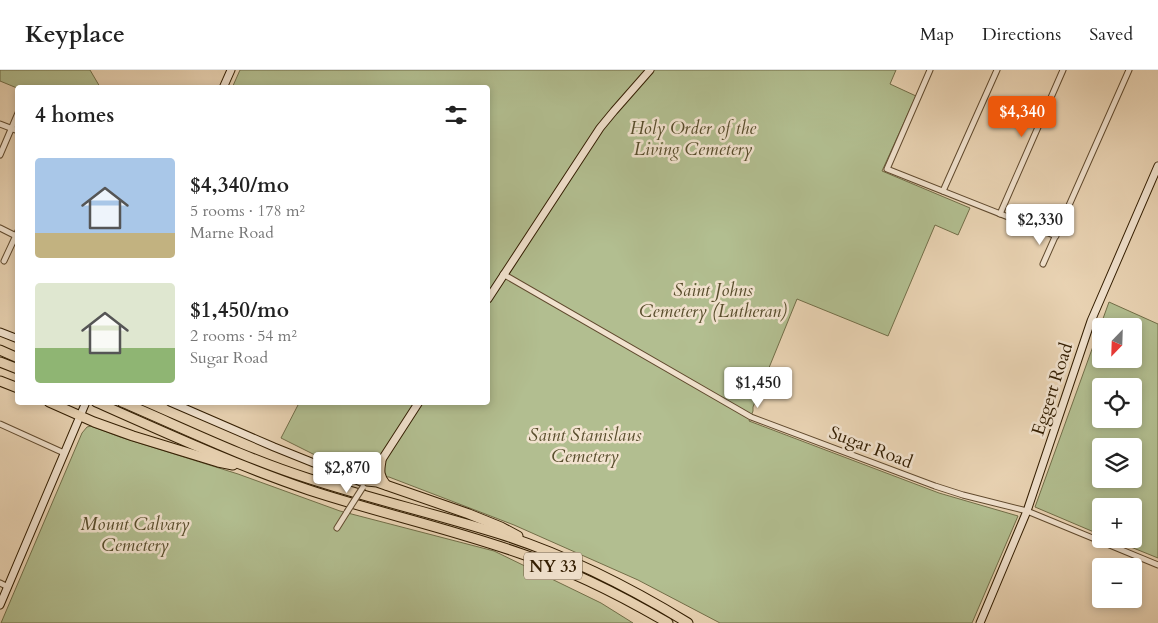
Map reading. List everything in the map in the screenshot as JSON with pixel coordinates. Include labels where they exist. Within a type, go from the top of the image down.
[{"type":"highway","points":[[0,350],[15,357]]},
{"type":"highway","points":[[0,362],[15,368]]},
{"type":"highway","points":[[0,381],[15,387]]},
{"type":"highway","points":[[56,405],[125,433],[218,462],[260,472]]},
{"type":"highway","name":"NY 33","points":[[102,405],[260,472],[327,495],[453,531],[524,554],[613,593],[668,623]]},
{"type":"highway","name":"NY 33","points":[[129,405],[236,452],[283,470],[328,485],[500,534],[540,549],[628,588],[688,623]]},
{"type":"highway","points":[[381,462],[380,475],[386,485]]},
{"type":"highway","points":[[365,484],[373,481],[469,514],[501,526],[540,549]]},
{"type":"street","points":[[224,85],[231,70]]},
{"type":"street","points":[[490,296],[600,128],[650,70]]},
{"type":"street","points":[[930,70],[887,169],[1056,236]]},
{"type":"street","points":[[943,191],[996,70]]},
{"type":"street","points":[[1000,214],[1063,70]]},
{"type":"street","points":[[1043,264],[1129,70]]},
{"type":"street","points":[[0,155],[15,120]]},
{"type":"street","points":[[0,124],[15,130]]},
{"type":"street","name":"Eggert Road","points":[[980,623],[1027,511],[1091,321],[1158,166]]},
{"type":"street","points":[[0,228],[15,233]]},
{"type":"street","points":[[4,261],[15,238]]},
{"type":"street","name":"Sugar Road","points":[[503,274],[751,417],[934,486],[1027,511],[1158,565]]},
{"type":"street","points":[[0,332],[15,338]]},
{"type":"street","points":[[0,605],[85,405]]},
{"type":"street","points":[[177,405],[365,484]]},
{"type":"street","points":[[336,528],[417,405]]},
{"type":"street","points":[[0,424],[64,453]]},
{"type":"street","points":[[0,583],[8,587]]},
{"type":"green space","points":[[0,70],[90,70],[99,85],[15,85],[15,87],[0,81]]},
{"type":"green space","points":[[240,70],[896,70],[890,84],[916,96],[882,171],[970,208],[958,235],[935,225],[888,336],[797,299],[749,421],[939,493],[1018,516],[972,623],[720,623],[638,580],[514,525],[389,477],[357,476],[281,438],[298,405],[490,405],[490,85],[233,85]]},
{"type":"green space","points":[[1109,302],[1158,324],[1158,558],[1133,548],[1142,548],[1142,498],[1092,498],[1092,531],[1035,507],[1092,349],[1092,368],[1142,368],[1142,318],[1103,318]]},
{"type":"green space","name":"Mount Calvary Cemetery","points":[[91,426],[238,474],[340,511],[494,551],[601,603],[633,623],[1,623],[82,433],[87,427]]},
{"type":"park label","name":"Holy Order of the Living Cemetery","points":[[693,138]]},
{"type":"park label","name":"Saint Johns Cemetery (Lutheran)","points":[[713,300]]},
{"type":"park label","name":"Saint Stanislaus Cemetery","points":[[585,445]]}]
